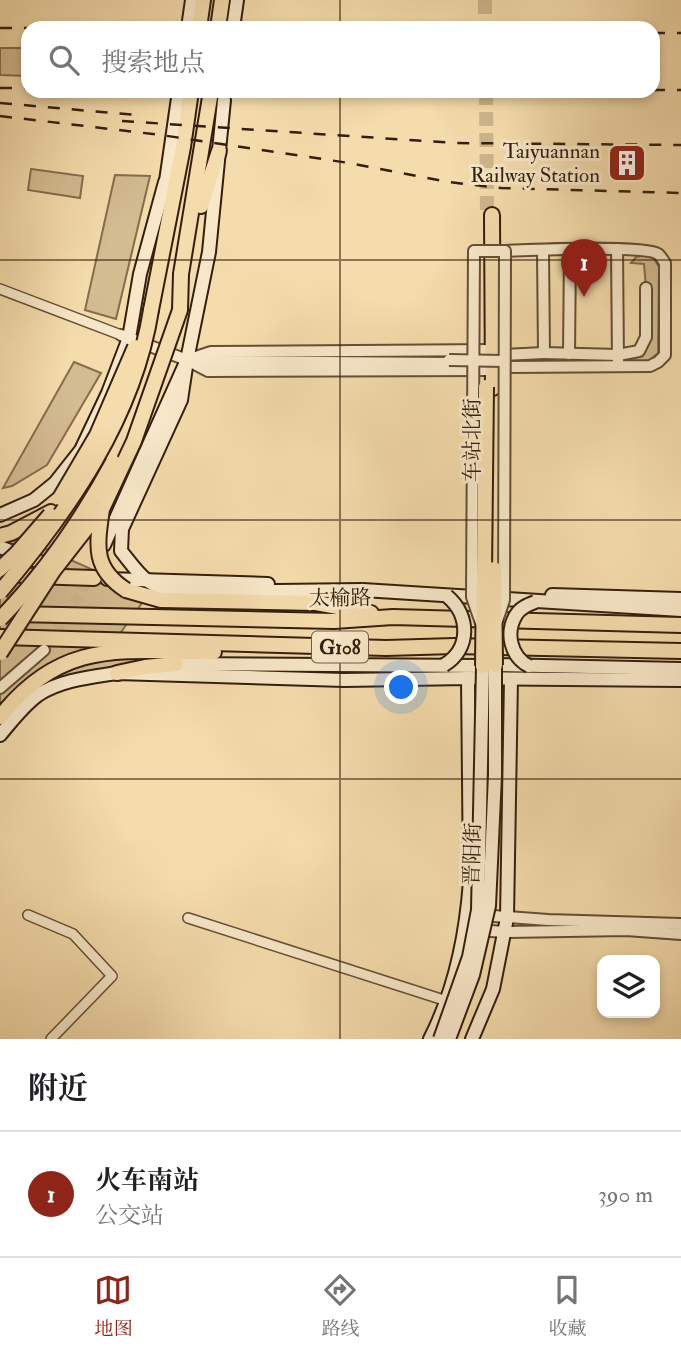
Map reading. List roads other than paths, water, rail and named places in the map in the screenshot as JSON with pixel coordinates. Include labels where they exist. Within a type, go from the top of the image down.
[{"type":"main road","points":[[189,21],[192,0]]},
{"type":"main road","points":[[200,21],[203,0]]},
{"type":"main road","points":[[220,21],[222,0]]},
{"type":"main road","points":[[234,21],[237,0]]},
{"type":"main road","points":[[0,592],[37,548],[106,444],[119,418],[146,344],[178,98]]},
{"type":"main road","points":[[0,570],[53,511],[97,435],[151,310],[183,148],[190,98]]},
{"type":"main road","points":[[0,653],[53,571],[103,507],[134,441],[180,310],[181,274],[210,98]]},
{"type":"main road","points":[[224,100],[209,252],[181,400],[122,529],[121,551],[146,582],[159,589],[178,592],[363,590],[681,610]]},
{"type":"main road","points":[[0,619],[51,560],[95,496],[133,426],[161,345],[219,151]]},
{"type":"main road","points":[[0,515],[34,500],[55,483],[81,450],[108,393],[165,182]]},
{"type":"main road","name":"车站北街","points":[[489,665],[489,387],[494,361],[490,216]]},
{"type":"main road","points":[[104,545],[187,360]]},
{"type":"main road","points":[[103,507],[97,552],[104,570],[116,584],[126,590],[161,600],[316,603],[394,617]]},
{"type":"main road","points":[[0,536],[53,511]]},
{"type":"main road","points":[[0,547],[68,572],[94,578]]},
{"type":"main road","points":[[0,570],[32,576],[146,582],[423,587],[518,594],[681,599]]},
{"type":"main road","points":[[444,665],[452,661],[459,651],[465,626],[457,604],[447,596]]},
{"type":"main road","points":[[529,666],[522,663],[513,651],[510,628],[516,614],[523,607],[535,602]]},
{"type":"main road","name":"太榆路","points":[[0,613],[334,621],[394,617],[677,625]]},
{"type":"main road","name":"G108","points":[[0,637],[386,648],[454,646],[681,651]]},
{"type":"main road","points":[[0,717],[16,696],[41,677],[81,657],[105,652],[270,653],[386,648]]},
{"type":"main road","points":[[0,735],[25,706],[40,694],[81,679],[145,667],[176,664],[489,665],[677,669]]},
{"type":"main road","name":"晋阳街","points":[[440,1039],[469,957],[478,910],[489,665]]},
{"type":"main road","name":"晋阳街","points":[[449,1039],[473,975],[489,906],[495,775],[489,665]]},
{"type":"main road","points":[[117,673],[344,680],[681,680]]},
{"type":"main road","points":[[430,1039],[447,1000],[467,914],[470,881],[468,678]]},
{"type":"main road","points":[[472,1039],[493,989],[505,925],[511,679]]},
{"type":"street","points":[[0,289],[187,360],[208,371],[494,361],[544,354],[569,354],[650,366],[665,355],[665,263],[656,253],[617,249],[474,251],[494,361],[488,599]]},
{"type":"street","points":[[617,249],[618,361]]},
{"type":"street","points":[[544,250],[544,354]]},
{"type":"street","points":[[569,354],[570,250]]},
{"type":"street","points":[[489,630],[494,361],[508,251]]},
{"type":"street","points":[[187,360],[209,363],[618,361],[639,351],[643,345],[646,337],[646,288]]},
{"type":"street","points":[[187,360],[211,352],[494,361]]},
{"type":"street","points":[[0,688],[44,649]]},
{"type":"street","points":[[467,914],[505,925],[681,934]]},
{"type":"street","points":[[28,915],[73,934],[112,975],[51,1039]]},
{"type":"street","points":[[188,918],[447,1000]]},
{"type":"street","points":[[465,929],[505,925],[681,925]]},
{"type":"tunnel","points":[[485,0],[485,21]]},
{"type":"tunnel","points":[[486,98],[487,216]]},
{"type":"tunnel","points":[[49,641],[87,583]]},
{"type":"railway","points":[[0,28],[21,28]]},
{"type":"railway","points":[[660,33],[681,33]]},
{"type":"railway","points":[[0,88],[21,88]]},
{"type":"railway","points":[[660,90],[681,90]]},
{"type":"railway","points":[[0,103],[136,115]]},
{"type":"railway","points":[[0,116],[161,135],[349,163],[448,182],[501,188],[681,193]]},
{"type":"railway","points":[[122,121],[455,143],[681,145]]},
{"type":"place","name":"Taiyuannan Railway Station","points":[[627,163]]},
{"type":"place","name":"火车南站","points":[[584,297]]}]
